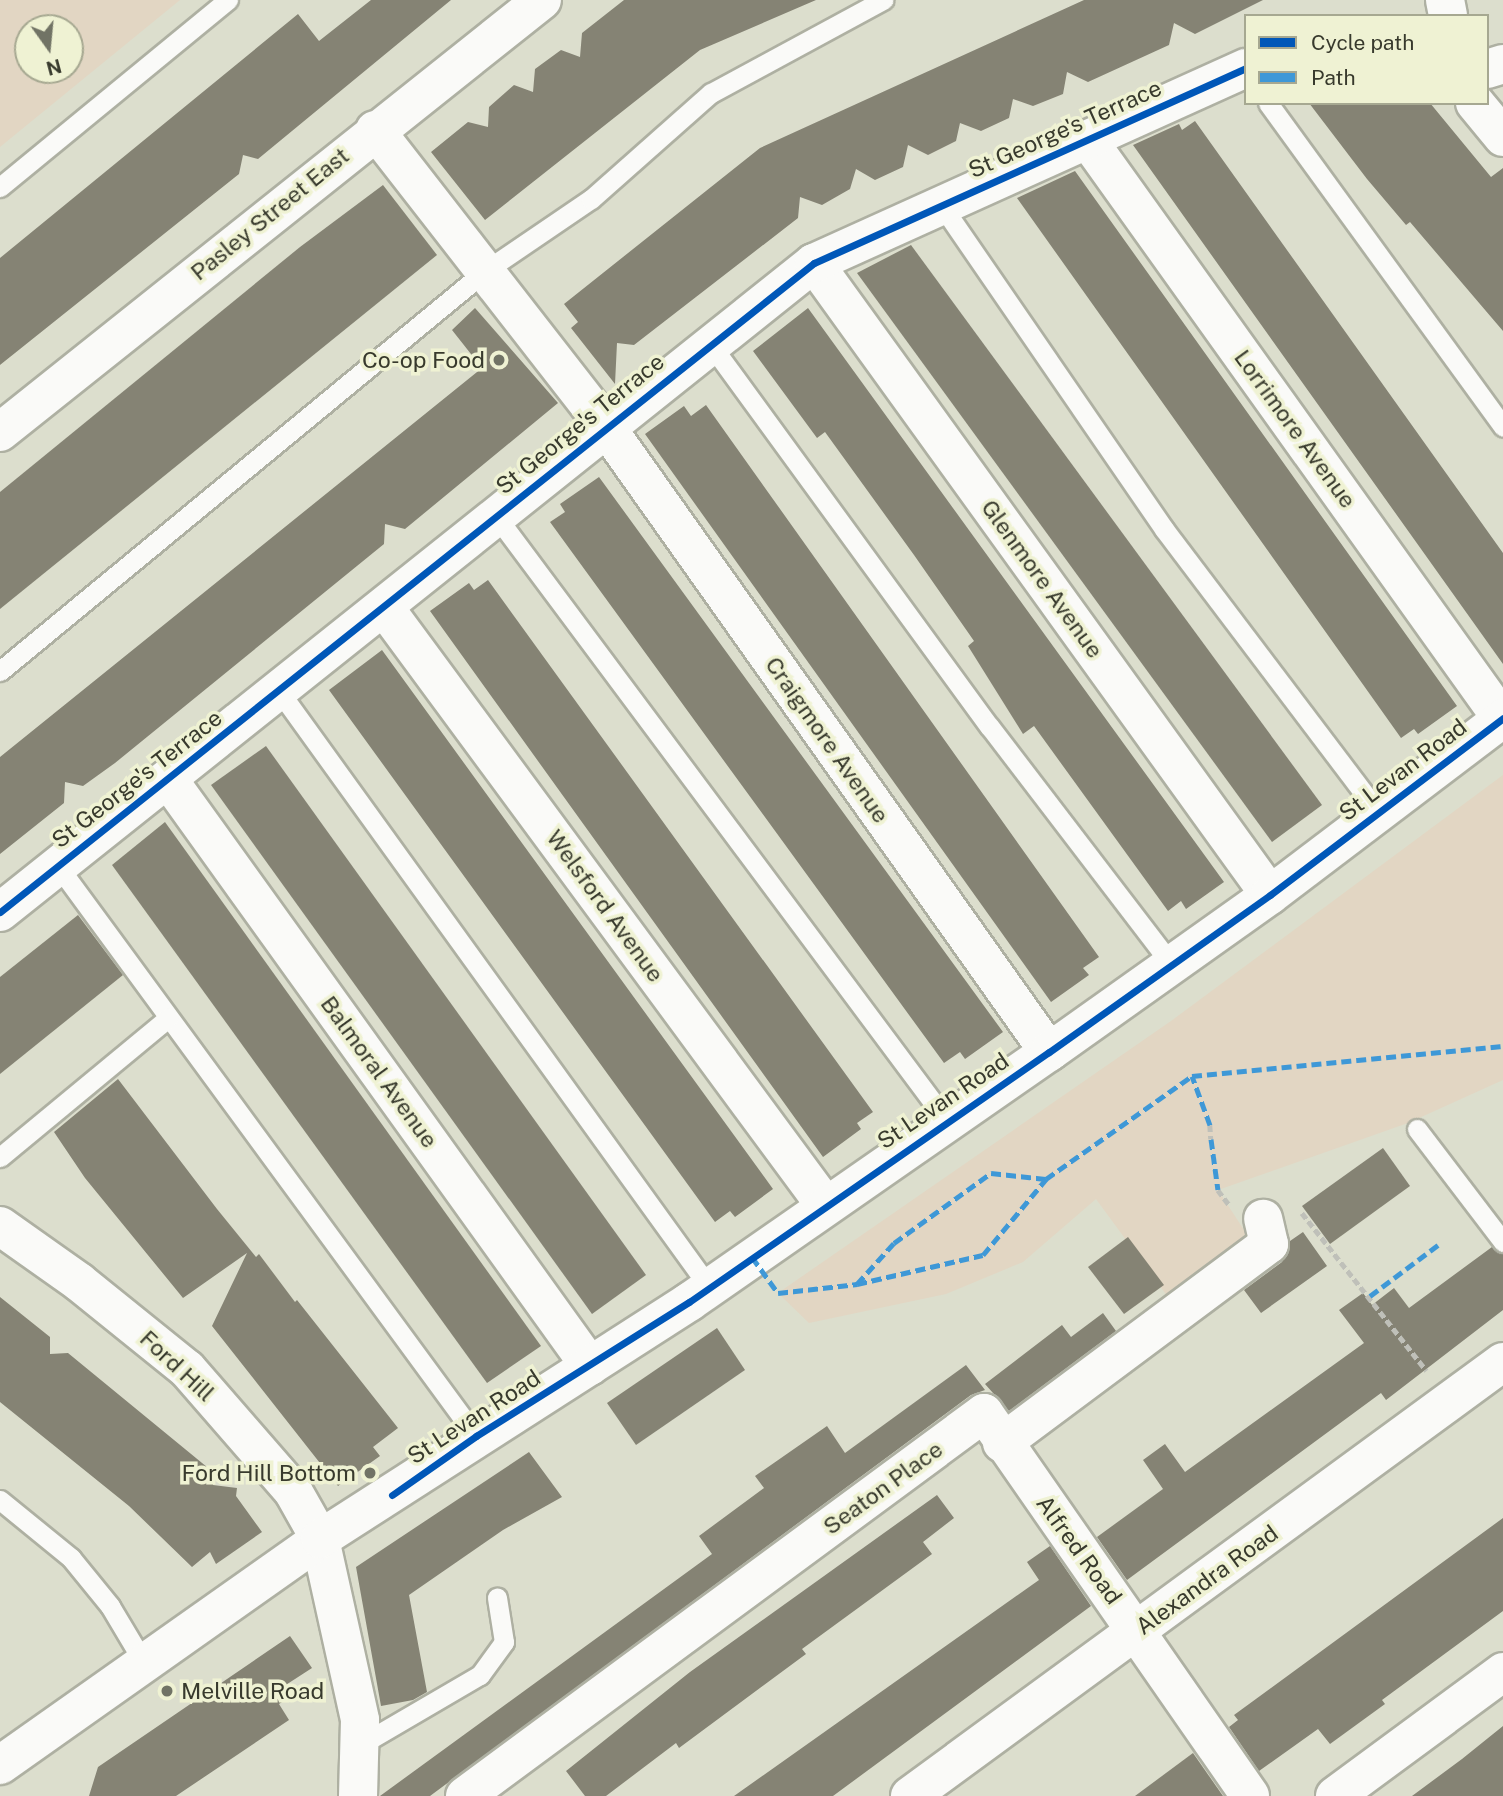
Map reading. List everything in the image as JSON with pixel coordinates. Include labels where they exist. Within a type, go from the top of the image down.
[{"type":"street","name":"Pasley Street East","points":[[0,432],[375,130],[542,0]]},
{"type":"street","name":"St George's Terrace","points":[[0,912],[814,263],[1244,69]]},
{"type":"street","points":[[1477,105],[1503,137]]},
{"type":"street","name":"Craigmore Avenue","points":[[375,130],[606,427],[1049,1052]]},
{"type":"street","name":"Lorrimore Avenue","points":[[1088,140],[1503,718]]},
{"type":"street","name":"Glenmore Avenue","points":[[814,263],[1270,895]]},
{"type":"street","name":"Welsford Avenue","points":[[384,607],[825,1205]]},
{"type":"street","name":"St Levan Road","points":[[0,1765],[320,1539],[709,1287],[1049,1052],[1270,895],[1503,718]]},
{"type":"street","name":"Balmoral Avenue","points":[[168,779],[590,1366]]},
{"type":"street","points":[[1002,1443],[1269,1244],[1278,1211]]},
{"type":"street","name":"Ford Hill","points":[[0,1226],[79,1282],[187,1369],[293,1491],[320,1539]]},
{"type":"street","name":"Alexandra Road","points":[[910,1796],[1503,1362]]},
{"type":"street","name":"Seaton Place","points":[[466,1796],[984,1413],[1002,1443]]},
{"type":"street","name":"Alfred Road","points":[[1002,1443],[1138,1631],[1250,1796]]},
{"type":"street","points":[[320,1539],[360,1720],[358,1796]]},
{"type":"street","points":[[1335,1796],[1503,1672]]},
{"type":"lane","points":[[0,187],[228,0]]},
{"type":"lane","points":[[0,671],[485,271],[591,199],[711,93],[883,0]]},
{"type":"lane","points":[[1269,105],[1503,427]]},
{"type":"lane","points":[[942,206],[1164,529],[1379,813]]},
{"type":"lane","points":[[710,345],[990,727],[1172,965]]},
{"type":"lane","points":[[496,516],[947,1121]]},
{"type":"lane","points":[[279,691],[709,1287]]},
{"type":"lane","points":[[58,866],[476,1436]]},
{"type":"lane","points":[[0,1157],[168,1018]]},
{"type":"lane","points":[[1418,1129],[1503,1241]]},
{"type":"lane","points":[[0,1500],[71,1558],[110,1606],[144,1663]]},
{"type":"lane","points":[[360,1745],[480,1675],[504,1642],[497,1598]]},
{"type":"path","points":[[1210,1125],[1212,1139]]},
{"type":"path","points":[[1278,1211],[1451,1402]]},
{"type":"shaded area","points":[[0,0],[180,0],[84,78],[84,14],[14,14],[14,84],[77,84],[0,147]]},
{"type":"shaded area","points":[[1503,775],[1503,1080],[1408,1123],[1218,1190],[1257,1250],[1176,1308],[1096,1199],[1023,1262],[946,1294],[809,1323],[778,1293],[1171,1021]]},
{"type":"building","points":[[371,0],[451,0],[258,159],[243,155],[239,174],[0,365],[0,258],[298,14],[319,41]]},
{"type":"building","points":[[624,0],[816,0],[700,50],[485,220],[431,152],[468,122],[488,127],[489,107],[514,85],[533,92],[535,69],[561,50],[580,57],[582,33]]},
{"type":"building","points":[[1084,0],[1263,0],[1195,34],[1174,23],[1169,45],[1088,82],[1067,72],[1063,94],[1033,106],[1013,99],[1009,118],[981,131],[960,123],[956,141],[928,155],[908,145],[903,167],[875,180],[856,169],[850,189],[822,205],[800,197],[798,218],[634,345],[617,343],[615,384],[571,328],[578,322],[564,304],[760,148]]},
{"type":"building","points":[[1311,105],[1432,105],[1491,177],[1503,168],[1503,331],[1410,222],[1406,225]]},
{"type":"building","points":[[1195,121],[1503,553],[1503,664],[1133,145],[1179,124],[1182,130]]},
{"type":"building","points":[[1075,171],[1457,706],[1418,734],[1414,729],[1401,738],[1017,198]]},
{"type":"building","points":[[383,185],[437,255],[0,609],[0,492],[300,247]]},
{"type":"building","points":[[911,245],[1322,805],[1272,842],[857,273]]},
{"type":"building","points":[[475,308],[558,403],[405,529],[385,524],[384,544],[115,763],[83,786],[65,782],[64,803],[0,854],[0,757],[482,368],[452,330]]},
{"type":"building","points":[[808,308],[1224,882],[1186,909],[1181,901],[1168,911],[1034,726],[1023,734],[968,646],[974,641],[914,555],[825,432],[817,438],[753,351]]},
{"type":"building","points":[[706,405],[1099,957],[1083,968],[1089,975],[1051,1002],[645,434],[684,406],[691,416]]},
{"type":"building","points":[[599,477],[1003,1032],[965,1059],[960,1052],[944,1063],[550,522],[565,512],[560,504]]},
{"type":"building","points":[[488,580],[873,1112],[857,1123],[861,1129],[823,1157],[430,611],[469,583],[474,590]]},
{"type":"building","points":[[382,650],[773,1189],[735,1217],[730,1211],[715,1222],[329,690]]},
{"type":"building","points":[[266,746],[646,1275],[592,1314],[211,785]]},
{"type":"building","points":[[165,822],[541,1346],[487,1383],[112,865]]},
{"type":"building","points":[[78,915],[123,975],[0,1074],[0,977]]},
{"type":"building","points":[[118,1079],[217,1209],[256,1257],[259,1254],[398,1428],[373,1447],[380,1456],[338,1486],[212,1326],[247,1253],[183,1298],[85,1178],[54,1132]]},
{"type":"building","points":[[1383,1148],[1410,1186],[1330,1244],[1302,1206]]},
{"type":"building","points":[[1303,1232],[1327,1266],[1261,1313],[1244,1290],[1282,1262],[1290,1241]]},
{"type":"building","points":[[1128,1237],[1164,1285],[1124,1314],[1088,1267]]},
{"type":"building","points":[[1492,1247],[1503,1254],[1503,1310],[1386,1400],[1381,1393],[1127,1580],[1097,1537],[1163,1489],[1143,1460],[1165,1444],[1185,1472],[1364,1343],[1339,1310],[1363,1293],[1372,1305],[1394,1288],[1409,1308]]},
{"type":"building","points":[[0,1297],[50,1337],[50,1354],[68,1353],[213,1472],[213,1485],[237,1488],[236,1496],[262,1532],[216,1564],[210,1552],[192,1567],[129,1506],[0,1402]]},
{"type":"building","points":[[1103,1313],[1116,1331],[1009,1411],[985,1384],[1062,1325],[1071,1337]]},
{"type":"building","points":[[717,1328],[745,1370],[636,1445],[607,1403]]},
{"type":"building","points":[[966,1365],[985,1390],[971,1395],[430,1796],[380,1796],[712,1554],[699,1536],[764,1488],[755,1476],[827,1426],[845,1453]]},
{"type":"building","points":[[529,1452],[562,1497],[503,1530],[409,1595],[427,1692],[413,1700],[381,1706],[356,1567]]},
{"type":"building","points":[[937,1495],[954,1518],[923,1542],[932,1554],[802,1649],[806,1654],[679,1748],[676,1743],[606,1796],[585,1796],[566,1771],[690,1672]]},
{"type":"building","points":[[1503,1518],[1503,1611],[1382,1700],[1385,1704],[1330,1744],[1318,1729],[1259,1771],[1229,1727],[1238,1720],[1234,1715]]},
{"type":"building","points":[[1050,1546],[1091,1606],[833,1796],[734,1796],[1039,1580],[1027,1562]]},
{"type":"building","points":[[290,1636],[312,1668],[278,1690],[285,1700],[279,1704],[289,1720],[176,1796],[89,1796],[98,1767]]},
{"type":"building","points":[[1503,1726],[1503,1796],[1412,1796],[1462,1759]]},
{"type":"building","points":[[1193,1753],[1223,1796],[1135,1796]]},
{"type":"marked path","points":[[1210,1125],[1192,1076],[1503,1046]]},
{"type":"marked path","points":[[752,1257],[778,1293],[857,1284],[983,1255],[1046,1179],[1192,1076]]},
{"type":"marked path","points":[[1211,1139],[1218,1190]]},
{"type":"marked path","points":[[857,1284],[894,1243],[991,1173],[1046,1179]]},
{"type":"marked path","points":[[1370,1296],[1442,1242]]},
{"type":"cycle path","points":[[0,912],[814,263],[1244,69]]},
{"type":"cycle path","points":[[392,1495],[476,1436],[689,1302],[1049,1052],[1270,895],[1503,718]]},
{"type":"place","name":"Co-op Food","points":[[499,360]]},
{"type":"place","name":"Ford Hill Bottom","points":[[370,1473]]},
{"type":"place","name":"Melville Road","points":[[167,1691]]}]
